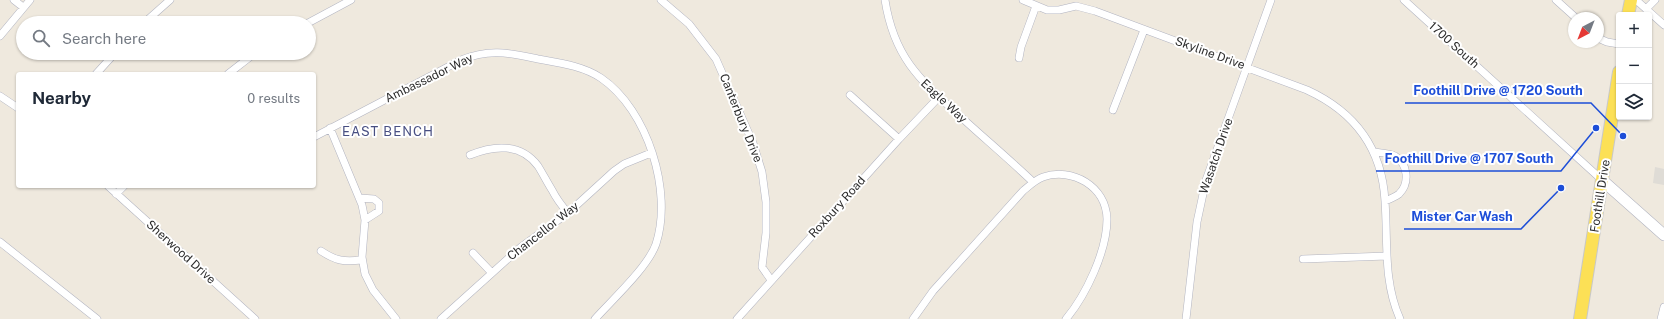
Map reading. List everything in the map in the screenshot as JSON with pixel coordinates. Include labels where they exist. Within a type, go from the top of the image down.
[{"type":"main road","points":[[1629,12],[1631,0]]},
{"type":"main road","name":"Foothill Drive","points":[[1580,319],[1617,84]]},
{"type":"street","points":[[14,0],[23,7]]},
{"type":"street","points":[[0,36],[30,0]]},
{"type":"street","points":[[152,16],[170,0]]},
{"type":"street","points":[[316,19],[351,0]]},
{"type":"street","name":"Canterbury Drive","points":[[661,0],[689,24],[716,58],[754,144],[762,172],[766,202],[762,266],[771,280]]},
{"type":"street","name":"Eagle Way","points":[[885,0],[892,31],[904,56],[920,78],[1033,182]]},
{"type":"street","name":"Skyline Drive","points":[[1023,0],[1036,6],[1053,10],[1081,3],[1144,30],[1248,67],[1307,90],[1327,100],[1353,121],[1367,139],[1381,170],[1385,201],[1390,292],[1400,319]]},
{"type":"street","name":"Wasatch Drive","points":[[1186,319],[1197,222],[1206,180],[1271,0]]},
{"type":"street","name":"1700 South","points":[[1404,0],[1664,236]]},
{"type":"street","points":[[1556,0],[1569,12]]},
{"type":"street","points":[[1636,0],[1664,25]]},
{"type":"street","points":[[1646,9],[1655,0]]},
{"type":"street","points":[[1019,58],[1021,46],[1036,6]]},
{"type":"street","points":[[1113,110],[1144,30]]},
{"type":"street","points":[[1604,41],[1616,44]]},
{"type":"street","name":"Ambassador Way","points":[[316,136],[461,60],[482,53],[508,52],[580,68],[602,79],[618,92],[633,111],[643,130],[660,179],[661,196],[659,230],[655,246],[647,261],[595,319]]},
{"type":"street","points":[[98,72],[109,60]]},
{"type":"street","points":[[231,72],[246,60]]},
{"type":"street","points":[[850,95],[899,139]]},
{"type":"street","points":[[0,96],[16,107]]},
{"type":"street","name":"Roxbury Road","points":[[737,319],[899,139],[939,97]]},
{"type":"street","points":[[330,128],[360,198],[365,220],[362,260],[365,274],[377,296],[396,319]]},
{"type":"street","points":[[470,155],[483,150],[502,147],[522,152],[537,165],[553,192],[568,213]]},
{"type":"street","points":[[1374,152],[1385,153],[1396,157],[1404,166],[1406,172],[1407,178],[1402,190],[1394,197],[1385,201]]},
{"type":"street","name":"Chancellor Way","points":[[440,319],[526,242],[568,213],[618,168],[630,161],[651,153]]},
{"type":"street","points":[[913,319],[933,291],[1023,191],[1033,182],[1056,174],[1065,174],[1076,177],[1088,183],[1102,199],[1105,210],[1106,226],[1096,267],[1086,290],[1066,319]]},
{"type":"street","name":"Sherwood Drive","points":[[110,188],[255,319]]},
{"type":"street","points":[[116,194],[122,188]]},
{"type":"street","points":[[360,198],[374,199],[380,203],[379,211],[365,220]]},
{"type":"street","points":[[0,242],[97,319]]},
{"type":"street","points":[[321,251],[336,260],[362,260]]},
{"type":"street","points":[[473,253],[492,273]]},
{"type":"street","points":[[1303,259],[1387,256]]},
{"type":"street","points":[[1661,319],[1664,307]]},
{"type":"shaded area","points":[[1655,167],[1664,169],[1664,185],[1653,183]]},
{"type":"place","name":"Foothill Drive @ 1707 South","points":[[1596,128]]},
{"type":"place","name":"Foothill Drive @ 1720 South","points":[[1623,136]]},
{"type":"place","name":"Mister Car Wash","points":[[1561,188]]},
{"type":"district","name":"EAST BENCH","points":[[388,131]]}]
